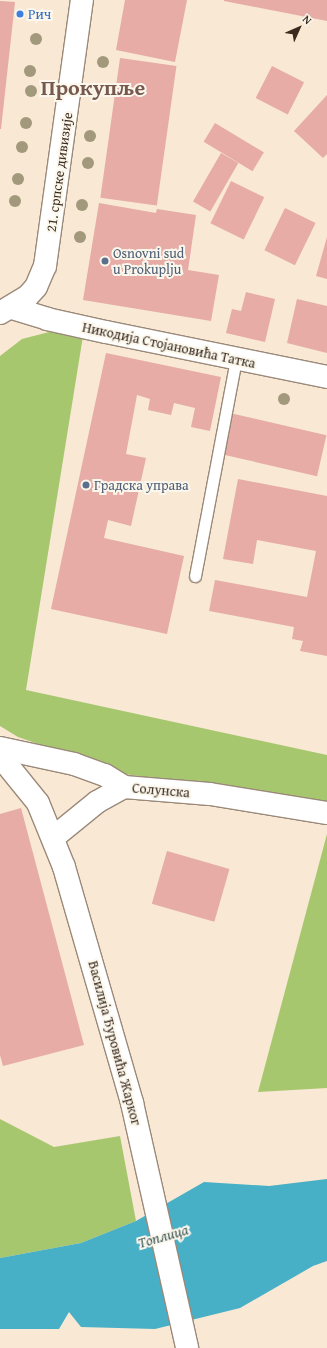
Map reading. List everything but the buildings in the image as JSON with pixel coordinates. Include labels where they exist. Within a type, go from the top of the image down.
[{"type":"main road","name":"21. српске дивизије","points":[[4,313],[36,287],[44,266],[82,0]]},
{"type":"main road","name":"Никодија Стојановића Татка","points":[[4,313],[47,319],[327,377]]},
{"type":"main road","name":"Солунска","points":[[0,748],[84,767],[105,775],[124,787],[210,794],[327,813]]},
{"type":"main road","name":"Василија Ђуровића Жарког","points":[[0,756],[38,803],[54,837],[84,930],[132,1103],[188,1348]]},
{"type":"main road","points":[[54,837],[97,802],[124,787]]},
{"type":"lane","points":[[195,576],[236,358]]},
{"type":"green space","points":[[53,331],[83,336],[26,690],[327,755],[327,806],[125,774],[18,737],[0,726],[0,356],[22,339]]},
{"type":"green space","points":[[327,834],[327,1088],[258,1092]]},
{"type":"green space","points":[[0,1119],[54,1147],[120,1136],[136,1221],[81,1243],[0,1258]]},
{"type":"water","name":"Топлица","points":[[327,1179],[327,1261],[313,1266],[240,1308],[155,1329],[81,1327],[69,1312],[59,1329],[0,1329],[0,1258],[81,1243],[136,1221],[204,1182],[269,1186]]},
{"type":"place","name":"Рич","points":[[20,14]]},
{"type":"place","name":"Osnovni sud u Prokuplju","points":[[105,261]]},
{"type":"place","name":"Градска управа","points":[[86,485]]},
{"type":"district","name":"Прокупље","points":[[93,88]]}]
